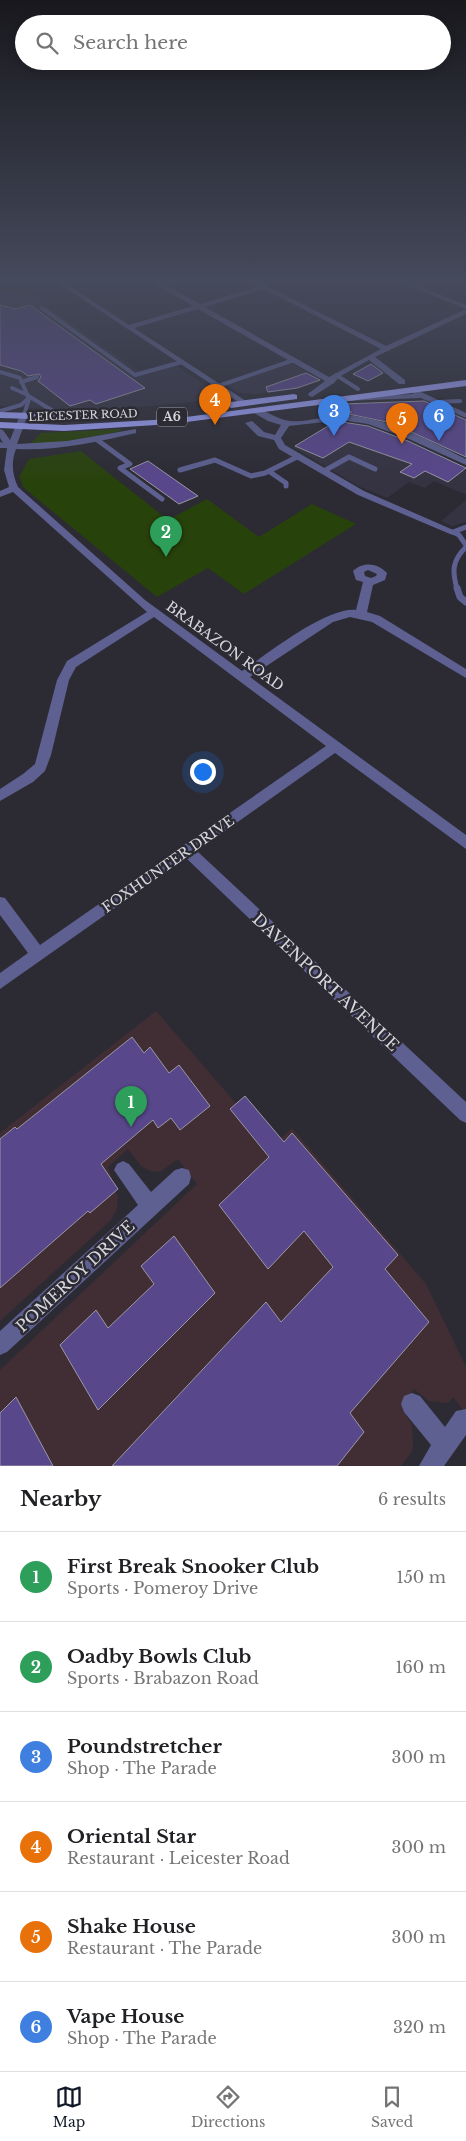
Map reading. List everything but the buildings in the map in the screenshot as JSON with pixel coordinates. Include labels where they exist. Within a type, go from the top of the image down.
[{"type":"highway","name":"A6","points":[[85,418],[153,419],[241,408],[257,412],[404,385],[466,376]]},
{"type":"highway","name":"A6","points":[[243,403],[404,385],[466,384]]},
{"type":"highway","name":"A6","points":[[243,403],[259,406],[325,396],[336,398]]},
{"type":"highway","points":[[243,403],[257,412]]},
{"type":"highway","name":"LEICESTER ROAD","points":[[0,415],[85,418],[183,411],[243,403]]},
{"type":"highway","name":"LEICESTER ROAD","points":[[0,425],[19,428],[62,429],[154,423],[257,412]]},
{"type":"highway","name":"A6","points":[[23,417],[33,422],[44,424],[154,423]]},
{"type":"highway","name":"A6","points":[[0,420],[13,422],[19,428]]},
{"type":"street","points":[[160,347],[243,403]]},
{"type":"street","points":[[271,347],[334,378]]},
{"type":"street","points":[[312,395],[334,378],[389,347]]},
{"type":"street","points":[[370,357],[404,385],[466,416]]},
{"type":"street","points":[[336,398],[351,400],[423,396]]},
{"type":"street","points":[[257,412],[272,422],[295,426],[340,417],[358,419],[393,430],[466,462]]},
{"type":"street","name":"BRABAZON ROAD","points":[[23,417],[19,428],[5,446],[2,469],[14,488],[154,612],[466,843]]},
{"type":"street","points":[[249,423],[261,434],[277,438],[282,446],[361,493],[453,532]]},
{"type":"street","points":[[277,438],[285,425]]},
{"type":"street","points":[[0,432],[5,446],[46,447],[133,431]]},
{"type":"street","points":[[0,494],[14,488]]},
{"type":"street","points":[[361,614],[368,582]]},
{"type":"street","points":[[0,796],[28,778],[40,767],[45,755],[63,680],[71,664],[154,612]]},
{"type":"street","points":[[242,677],[329,619],[340,614],[361,614],[376,619],[466,674]]},
{"type":"street","name":"FOXHUNTER DRIVE","points":[[0,982],[335,746]]},
{"type":"street","name":"DAVENPORT AVENUE","points":[[186,850],[466,1114]]},
{"type":"street","points":[[0,903],[38,955]]},
{"type":"street","points":[[124,1170],[150,1206]]},
{"type":"street","name":"POMEROY DRIVE","points":[[0,1345],[182,1177]]},
{"type":"street","points":[[412,1404],[445,1444]]},
{"type":"street","points":[[430,1466],[464,1419]]},
{"type":"lane","points":[[96,347],[133,374],[141,375],[182,362]]},
{"type":"lane","points":[[218,386],[294,360]]},
{"type":"lane","points":[[0,372],[20,378],[29,396],[23,417]]},
{"type":"lane","points":[[21,382],[37,377]]},
{"type":"lane","points":[[334,378],[358,389]]},
{"type":"lane","points":[[12,388],[40,402],[49,410],[65,417]]},
{"type":"lane","points":[[0,411],[22,405],[29,396]]},
{"type":"lane","points":[[436,402],[460,402]]},
{"type":"lane","points":[[96,439],[130,464],[120,468],[162,499]]},
{"type":"lane","points":[[180,470],[215,460],[247,475],[270,472],[299,456]]},
{"type":"lane","points":[[324,471],[348,457],[376,469]]},
{"type":"lane","points":[[270,472],[286,483],[286,486]]},
{"type":"lane","points":[[453,532],[466,527]]},
{"type":"lane","points":[[453,532],[460,535],[466,546],[455,557],[451,574],[461,600],[466,602]]},
{"type":"shaded area","points":[[0,347],[105,347],[139,371],[171,362],[218,394],[193,402],[98,411],[0,406]]},
{"type":"shaded area","points":[[287,361],[322,380],[299,389],[256,394],[238,393],[223,383]]},
{"type":"shaded area","points":[[331,425],[410,445],[466,472],[466,495],[434,481],[425,488],[409,482],[387,498],[358,486],[293,447]]},
{"type":"shaded area","points":[[466,500],[466,522],[452,526],[441,521]]},
{"type":"shaded area","points":[[156,1011],[273,1146],[292,1128],[426,1284],[466,1367],[466,1414],[453,1397],[448,1403],[429,1401],[414,1389],[402,1406],[412,1426],[413,1450],[401,1466],[0,1466],[0,1370],[197,1184],[178,1159],[160,1172],[150,1171],[141,1166],[128,1149],[108,1167],[118,1197],[117,1209],[111,1220],[0,1321],[0,1133]]},
{"type":"green space","points":[[119,429],[121,431],[57,443],[30,444],[41,433]]},
{"type":"green space","points":[[81,451],[168,520],[207,499],[259,537],[312,504],[356,524],[244,594],[208,568],[157,597],[24,488],[19,477],[29,459]]},
{"type":"place","name":"Oriental Star","points":[[215,425]]},
{"type":"place","name":"Poundstretcher","points":[[334,436]]},
{"type":"place","name":"Vape House","points":[[439,441]]},
{"type":"place","name":"Shake House","points":[[402,444]]},
{"type":"place","name":"Oadby Bowls Club","points":[[166,557]]},
{"type":"place","name":"First Break Snooker Club","points":[[131,1127]]}]
